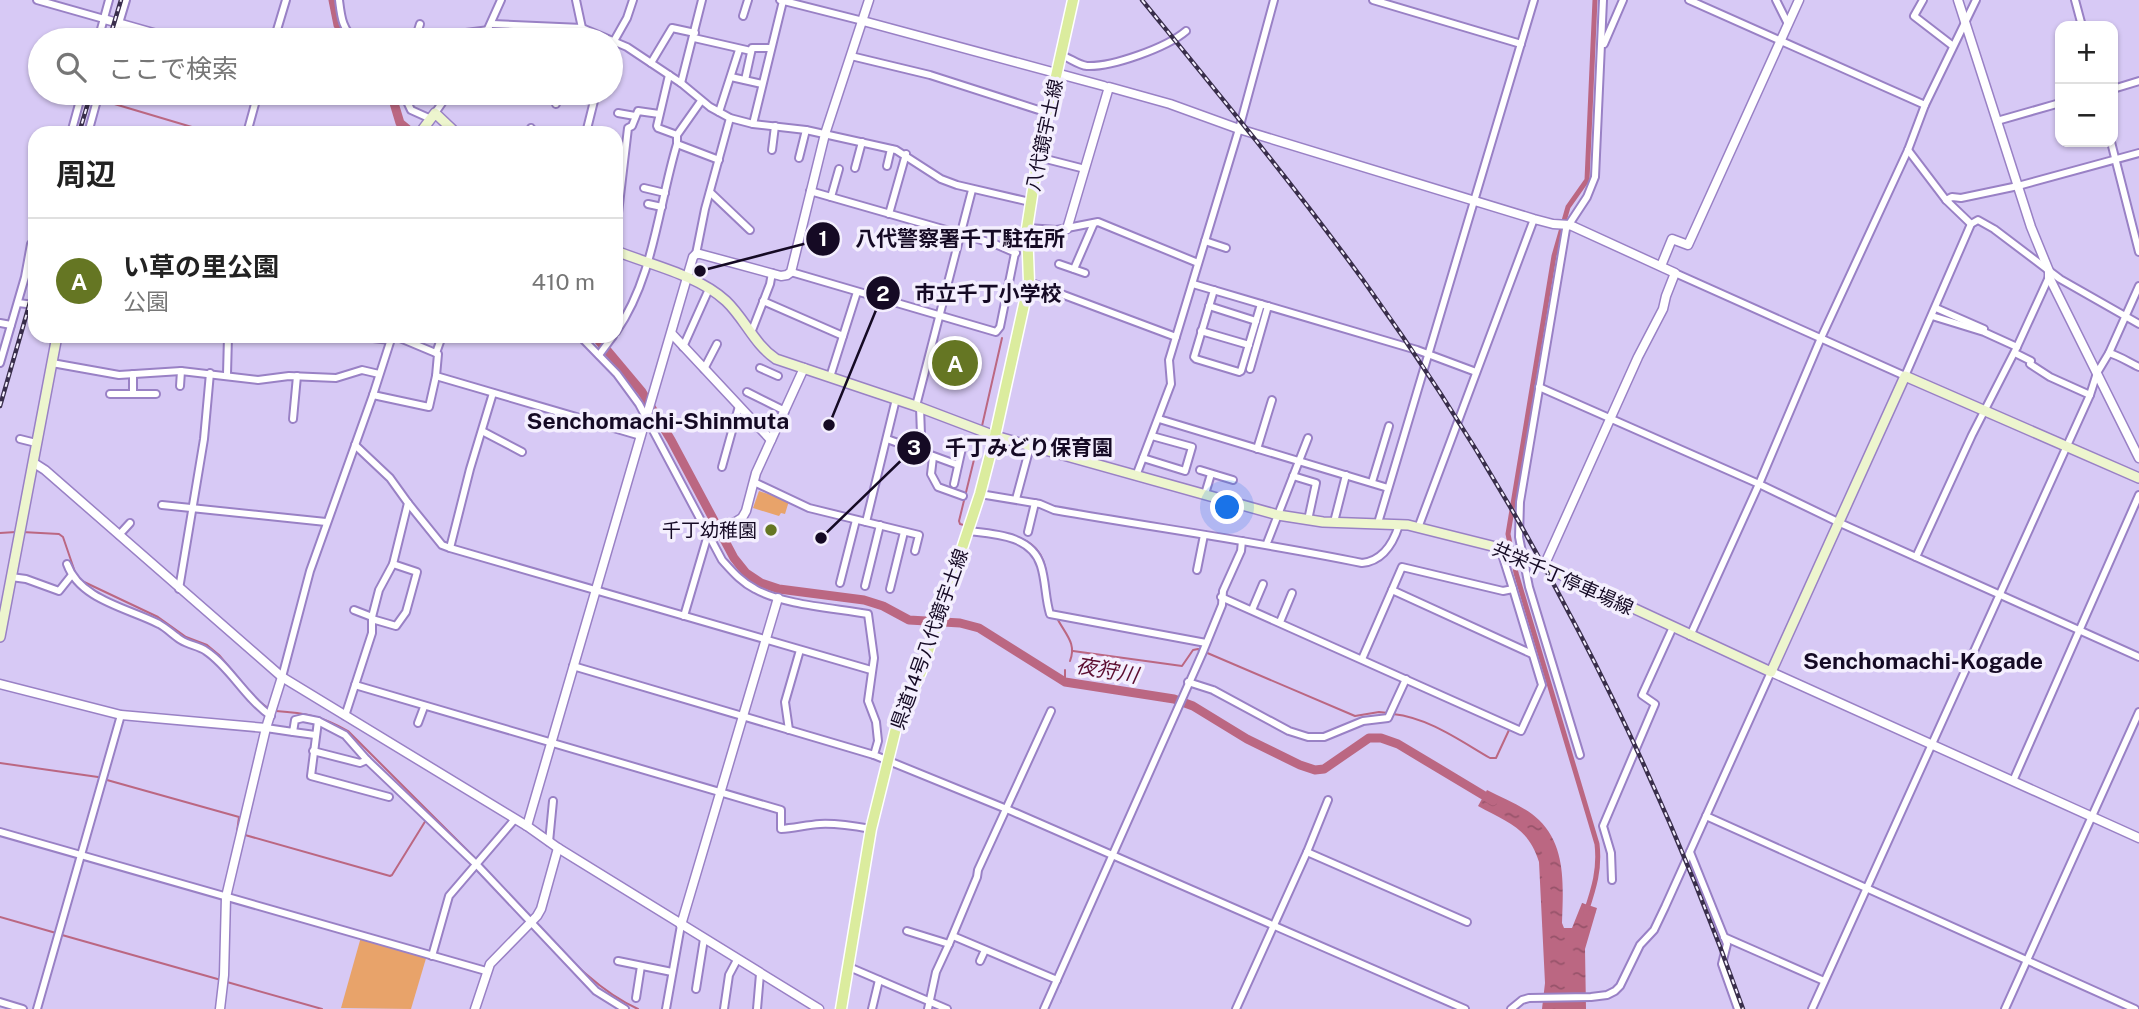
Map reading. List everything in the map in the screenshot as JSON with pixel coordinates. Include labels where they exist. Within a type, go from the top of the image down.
[{"type":"main road","name":"八代鏡宇土線","points":[[993,435],[1028,282],[1027,228],[1030,202],[1073,0]]},
{"type":"main road","points":[[425,126],[433,116],[447,126]]},
{"type":"main road","name":"共栄千丁停車場線","points":[[623,254],[688,278],[709,289],[729,304],[768,353],[776,359],[1030,447],[1278,515],[1308,520],[1399,525],[1504,549],[1771,672]]},
{"type":"main road","points":[[0,637],[7,579],[20,532],[56,343]]},
{"type":"main road","points":[[1771,672],[1905,376],[2139,478]]},
{"type":"main road","name":"県道14号八代鏡宇土線","points":[[841,1009],[871,829],[897,724],[921,672],[969,528],[980,494],[993,435]]},
{"type":"street","points":[[37,0],[134,28]]},
{"type":"street","points":[[101,28],[109,0]]},
{"type":"street","points":[[118,28],[126,0]]},
{"type":"street","points":[[278,28],[286,0]]},
{"type":"street","points":[[339,0],[345,28]]},
{"type":"street","points":[[490,27],[501,0]]},
{"type":"street","points":[[484,28],[582,28],[576,0]]},
{"type":"street","points":[[620,28],[628,18],[633,0]]},
{"type":"street","points":[[681,83],[702,0]]},
{"type":"street","points":[[743,16],[747,0]]},
{"type":"street","points":[[753,124],[782,0],[1104,86]]},
{"type":"street","points":[[791,272],[825,134],[869,0]]},
{"type":"street","points":[[1136,476],[1171,384],[1169,360],[1275,0]]},
{"type":"street","points":[[1373,0],[1521,44]]},
{"type":"street","points":[[1378,523],[1534,0]]},
{"type":"street","points":[[1580,755],[1548,653],[1522,555],[1519,537],[1520,502],[1566,229],[1595,177],[1603,0]]},
{"type":"street","points":[[1601,48],[1623,0]]},
{"type":"street","points":[[1689,0],[1924,105]]},
{"type":"street","points":[[1776,0],[1788,24]]},
{"type":"street","points":[[1661,266],[1672,239],[1688,245],[1799,0]]},
{"type":"street","points":[[1923,0],[1914,16],[1953,46]]},
{"type":"street","points":[[1958,0],[2049,274],[2139,458]]},
{"type":"street","points":[[1690,636],[1821,338],[1908,150],[1924,105],[1976,0]]},
{"type":"street","points":[[2075,0],[2081,21]]},
{"type":"street","points":[[418,28],[420,24]]},
{"type":"street","points":[[651,63],[673,28],[738,50],[751,51]]},
{"type":"street","points":[[1061,55],[1084,66],[1123,60],[1145,53],[1186,32]]},
{"type":"street","points":[[623,47],[651,63],[681,83],[701,101],[730,118],[753,124],[806,130],[891,149],[906,154],[941,179],[972,190],[1030,202]]},
{"type":"street","points":[[745,80],[751,51],[755,47],[771,48]]},
{"type":"street","points":[[719,112],[738,50]]},
{"type":"street","points":[[851,57],[930,75],[1048,113]]},
{"type":"street","points":[[669,75],[657,128],[677,135]]},
{"type":"street","points":[[731,77],[762,84]]},
{"type":"street","points":[[2118,87],[2139,81]]},
{"type":"street","points":[[1067,229],[1109,87],[1553,225],[1570,225],[1905,376],[1972,224],[1978,220],[1994,229],[2049,274],[2139,324]]},
{"type":"street","points":[[623,320],[634,303],[648,263],[677,135],[701,101]]},
{"type":"street","points":[[1997,121],[2055,104]]},
{"type":"street","points":[[73,126],[79,105]]},
{"type":"street","points":[[90,126],[96,105]]},
{"type":"street","points":[[249,126],[255,105]]},
{"type":"street","points":[[408,105],[411,110],[433,116],[441,105]]},
{"type":"street","points":[[588,126],[593,105]]},
{"type":"street","points":[[623,175],[628,128],[632,126],[635,116],[640,111],[659,114]]},
{"type":"street","points":[[618,113],[635,116]]},
{"type":"street","points":[[527,826],[696,254],[730,118]]},
{"type":"street","points":[[772,150],[775,126]]},
{"type":"street","points":[[799,158],[806,130]]},
{"type":"street","points":[[855,168],[862,142]]},
{"type":"street","points":[[677,144],[719,160]]},
{"type":"street","points":[[2112,147],[2139,252]]},
{"type":"street","points":[[887,166],[891,149]]},
{"type":"street","points":[[1908,150],[1946,200],[1972,224]]},
{"type":"street","points":[[1946,200],[2018,186],[2139,153]]},
{"type":"street","points":[[889,214],[906,154]]},
{"type":"street","points":[[1038,157],[1085,169]]},
{"type":"street","points":[[831,197],[839,169]]},
{"type":"street","points":[[644,188],[665,193]]},
{"type":"street","points":[[918,450],[921,435],[918,407],[972,190]]},
{"type":"street","points":[[696,254],[772,273],[787,275],[791,272],[998,332],[1016,253],[1009,248],[810,191]]},
{"type":"street","points":[[710,192],[750,230]]},
{"type":"street","points":[[648,204],[662,207]]},
{"type":"street","points":[[1418,528],[1534,219]]},
{"type":"street","points":[[1027,228],[1067,229],[1098,222],[1198,263]]},
{"type":"street","points":[[1074,269],[1094,223]]},
{"type":"street","points":[[1205,242],[1226,248]]},
{"type":"street","points":[[0,363],[28,258]]},
{"type":"street","points":[[1059,264],[1085,273]]},
{"type":"street","points":[[751,333],[772,273]]},
{"type":"street","points":[[1544,566],[1663,309],[1675,273]]},
{"type":"street","points":[[1916,557],[1983,411],[1987,409],[2017,348],[2049,274]]},
{"type":"street","points":[[1028,282],[1176,337]]},
{"type":"street","points":[[1193,284],[1427,354],[1476,372]]},
{"type":"street","points":[[1812,1009],[2090,395],[2097,373],[2109,353],[2139,286]]},
{"type":"street","points":[[683,347],[709,289]]},
{"type":"street","points":[[1214,290],[1194,357],[1207,363],[1239,372],[1256,321],[1265,305]]},
{"type":"street","points":[[830,377],[857,292]]},
{"type":"street","points":[[763,301],[843,336]]},
{"type":"street","points":[[18,303],[28,304]]},
{"type":"street","points":[[1250,369],[1265,305]]},
{"type":"street","points":[[1209,306],[1256,321]]},
{"type":"street","points":[[1936,308],[2017,348],[2031,364],[2050,377],[2090,395]]},
{"type":"street","points":[[1932,316],[1984,332],[2017,348]]},
{"type":"street","points":[[0,323],[11,325]]},
{"type":"street","points":[[1201,331],[1249,345]]},
{"type":"street","points":[[672,334],[771,440]]},
{"type":"street","points":[[227,374],[228,343]]},
{"type":"street","points":[[219,1009],[224,975],[226,897],[266,728],[326,522],[390,343]]},
{"type":"street","points":[[408,343],[436,353]]},
{"type":"street","points":[[373,395],[429,407],[440,343]]},
{"type":"street","points":[[588,343],[630,391],[722,560],[733,573],[756,590],[778,598],[867,614],[874,658],[868,701],[876,722],[878,741],[874,755]]},
{"type":"street","points":[[600,354],[608,343]]},
{"type":"street","points":[[704,369],[717,344]]},
{"type":"street","points":[[2109,353],[2121,356],[2125,361],[2139,367]]},
{"type":"street","points":[[770,373],[776,359]]},
{"type":"street","points":[[52,363],[100,373],[133,374],[181,370],[258,380],[297,376],[336,378],[362,370],[379,374]]},
{"type":"street","points":[[761,368],[778,376]]},
{"type":"street","points":[[710,534],[742,518],[746,511],[771,440],[804,368]]},
{"type":"street","points":[[180,386],[181,370]]},
{"type":"street","points":[[180,589],[204,439],[210,373]]},
{"type":"street","points":[[133,374],[133,394]]},
{"type":"street","points":[[293,419],[297,376]]},
{"type":"street","points":[[436,376],[641,436]]},
{"type":"street","points":[[1539,387],[2139,657]]},
{"type":"street","points":[[450,548],[493,393]]},
{"type":"street","points":[[747,393],[785,411]]},
{"type":"street","points":[[110,394],[156,394]]},
{"type":"street","points":[[866,522],[896,400]]},
{"type":"street","points":[[1256,449],[1272,400]]},
{"type":"street","points":[[722,467],[738,406]]},
{"type":"street","points":[[1159,419],[1388,488]]},
{"type":"street","points":[[1372,482],[1389,426]]},
{"type":"street","points":[[482,431],[522,452]]},
{"type":"street","points":[[1143,458],[1185,471],[1192,447],[1152,436]]},
{"type":"street","points":[[1267,543],[1308,438]]},
{"type":"street","points":[[20,439],[36,443]]},
{"type":"street","points":[[887,439],[958,465]]},
{"type":"street","points":[[355,445],[390,478],[442,545],[872,670]]},
{"type":"street","points":[[1016,499],[1030,447]]},
{"type":"street","points":[[954,484],[962,448]]},
{"type":"street","points":[[933,457],[931,474],[938,487],[963,496]]},
{"type":"street","points":[[34,463],[282,677],[527,826],[558,848],[819,1009]]},
{"type":"street","points":[[1200,470],[1233,480]]},
{"type":"street","points":[[1205,494],[1211,474]]},
{"type":"street","points":[[1334,522],[1346,475]]},
{"type":"street","points":[[1293,477],[1316,482],[1308,520]]},
{"type":"street","points":[[754,482],[809,508],[921,536],[915,551]]},
{"type":"street","points":[[980,494],[1035,503],[1054,510],[1267,543],[1362,563],[1371,562],[1385,553],[1399,525]]},
{"type":"street","points":[[2013,781],[2139,495]]},
{"type":"street","points":[[345,716],[372,633],[372,618],[379,590],[393,564],[408,503]]},
{"type":"street","points":[[1028,532],[1035,503]]},
{"type":"street","points":[[162,505],[326,522]]},
{"type":"street","points":[[840,583],[856,520]]},
{"type":"street","points":[[119,535],[131,523]]},
{"type":"street","points":[[865,586],[880,526]]},
{"type":"street","points":[[969,528],[1024,543],[1035,553],[1042,566],[1045,600],[1050,614],[1203,649]]},
{"type":"street","points":[[890,589],[904,532]]},
{"type":"street","points":[[684,617],[710,534]]},
{"type":"street","points":[[1198,570],[1204,535]]},
{"type":"street","points":[[1044,1009],[1222,605],[1222,597],[1241,551],[1242,541]]},
{"type":"street","points":[[1222,597],[1521,730],[1542,685],[1504,549]]},
{"type":"street","points":[[67,564],[71,576],[86,590],[163,626],[184,642],[206,650],[252,702],[272,712]]},
{"type":"street","points":[[354,610],[397,626],[406,612],[417,572],[393,564]]},
{"type":"street","points":[[1362,659],[1402,566],[1503,591],[1513,589]]},
{"type":"street","points":[[7,579],[59,591],[71,576]]},
{"type":"street","points":[[1252,610],[1263,584]]},
{"type":"street","points":[[1392,590],[1532,654]]},
{"type":"street","points":[[1280,622],[1292,593]]},
{"type":"street","points":[[666,1009],[681,925],[778,598]]},
{"type":"street","points":[[1612,880],[1611,853],[1603,826],[1655,704],[1642,695],[1672,627]]},
{"type":"street","points":[[789,730],[785,702],[800,650]]},
{"type":"street","points":[[573,666],[889,760],[1465,1009]]},
{"type":"street","points":[[1511,1009],[1529,998],[1607,995],[1620,986],[1640,945],[1654,930],[1771,672],[2139,838]]},
{"type":"street","points":[[1187,684],[1213,690],[1289,732],[1308,737],[1324,737],[1363,721],[1388,718],[1406,679]]},
{"type":"street","points":[[0,684],[121,715],[315,735]]},
{"type":"street","points":[[355,685],[781,810],[781,829],[816,824],[843,824],[871,829]]},
{"type":"street","points":[[418,723],[424,707]]},
{"type":"street","points":[[929,1005],[936,972],[978,870],[1051,710]]},
{"type":"street","points":[[2005,1009],[2139,712]]},
{"type":"street","points":[[37,1009],[121,715]]},
{"type":"street","points":[[293,732],[298,718],[318,721],[345,736],[367,760],[479,863],[596,991],[625,1009]]},
{"type":"street","points":[[318,721],[311,776],[389,797]]},
{"type":"street","points":[[313,751],[360,763],[367,760]]},
{"type":"street","points":[[1236,1009],[1328,800]]},
{"type":"street","points":[[549,842],[553,801]]},
{"type":"street","points":[[1706,816],[2135,1009]]},
{"type":"street","points":[[432,956],[449,896],[515,819]]},
{"type":"street","points":[[0,832],[486,971]]},
{"type":"street","points":[[475,1009],[489,964],[541,909],[558,848]]},
{"type":"street","points":[[1307,852],[1467,922]]},
{"type":"street","points":[[1690,852],[1727,944],[1722,964],[1738,1009]]},
{"type":"street","points":[[907,931],[949,944]]},
{"type":"street","points":[[953,936],[1057,980]]},
{"type":"street","points":[[1724,937],[1824,981]]},
{"type":"street","points":[[696,989],[704,939]]},
{"type":"street","points":[[980,961],[985,950]]},
{"type":"street","points":[[724,1009],[729,975],[737,960]]},
{"type":"street","points":[[618,961],[672,972]]},
{"type":"street","points":[[635,998],[641,966]]},
{"type":"street","points":[[849,967],[929,1005],[947,1009]]},
{"type":"street","points":[[757,1009],[760,974]]},
{"type":"street","points":[[872,1009],[878,980]]},
{"type":"street","points":[[0,1002],[23,1009]]},
{"type":"shaded area","points":[[759,491],[789,501],[785,514],[781,513],[779,516],[753,508]]},
{"type":"shaded area","points":[[361,937],[427,955],[411,1009],[341,1008]]},
{"type":"water","points":[[1487,790],[1528,811],[1539,820],[1555,843],[1561,868],[1564,928],[1572,928],[1582,903],[1597,908],[1585,949],[1586,1009],[1542,1009],[1545,983],[1539,862],[1535,850],[1516,827],[1478,806]]},
{"type":"waterway","name":"夜狩川","points":[[333,0],[340,28]]},
{"type":"waterway","points":[[1586,912],[1596,878],[1597,844],[1516,573],[1508,534],[1554,256],[1568,207],[1587,180],[1595,0]]},
{"type":"waterway","points":[[118,105],[188,126]]},
{"type":"waterway","name":"夜狩川","points":[[395,105],[400,123],[404,126]]},
{"type":"waterway","points":[[982,426],[1002,338]]},
{"type":"waterway","name":"夜狩川","points":[[601,343],[642,392],[734,558],[746,573],[761,583],[779,589],[864,600],[883,606],[909,620],[960,623],[979,628],[1065,682],[1174,699],[1193,706],[1247,739],[1315,770],[1324,769],[1369,738],[1381,738],[1398,744],[1493,801]]},
{"type":"waterway","points":[[967,526],[959,521],[980,435]]},
{"type":"waterway","points":[[972,527],[984,530]]},
{"type":"waterway","points":[[0,533],[16,532]]},
{"type":"waterway","points":[[22,532],[59,534],[63,537],[76,575]]},
{"type":"waterway","points":[[1007,534],[1024,540],[1036,549],[1044,561],[1047,579]]},
{"type":"waterway","points":[[82,581],[158,617],[186,637],[207,645],[219,655],[257,700],[268,708]]},
{"type":"waterway","points":[[1057,618],[1071,644],[1070,661]]},
{"type":"waterway","points":[[1073,651],[1182,666],[1193,650],[1198,649],[1355,716],[1388,713]]},
{"type":"waterway","points":[[1065,670],[1065,682]]},
{"type":"waterway","points":[[276,711],[313,716],[348,731],[476,859]]},
{"type":"waterway","points":[[1393,714],[1431,725],[1490,758],[1496,758],[1509,730]]},
{"type":"waterway","points":[[0,763],[98,777]]},
{"type":"waterway","points":[[107,780],[239,817],[237,832]]},
{"type":"waterway","points":[[245,835],[390,876],[426,820]]},
{"type":"waterway","points":[[480,863],[531,918]]},
{"type":"waterway","points":[[0,917],[56,933]]},
{"type":"waterway","points":[[535,922],[595,982],[638,1009]]},
{"type":"waterway","points":[[62,935],[221,980]]},
{"type":"waterway","points":[[227,982],[322,1009]]},
{"type":"railway","points":[[113,28],[121,0]]},
{"type":"railway","points":[[1142,0],[1254,138],[1363,280],[1477,451],[1529,540],[1625,723],[1707,913],[1743,1009]]},
{"type":"railway","points":[[81,126],[87,105]]},
{"type":"railway","points":[[0,406],[28,309]]},
{"type":"place","name":"八代警察署千丁駐在所","points":[[700,271]]},
{"type":"place","name":"い草の里公園","points":[[955,363]]},
{"type":"place","name":"市立千丁小学校","points":[[829,425]]},
{"type":"place","name":"千丁幼稚園","points":[[771,530]]},
{"type":"place","name":"千丁みどり保育園","points":[[821,538]]},
{"type":"district","name":"Senchomachi-Shinmuta","points":[[658,420]]},
{"type":"district","name":"Senchomachi-Kogade","points":[[1923,660]]}]
